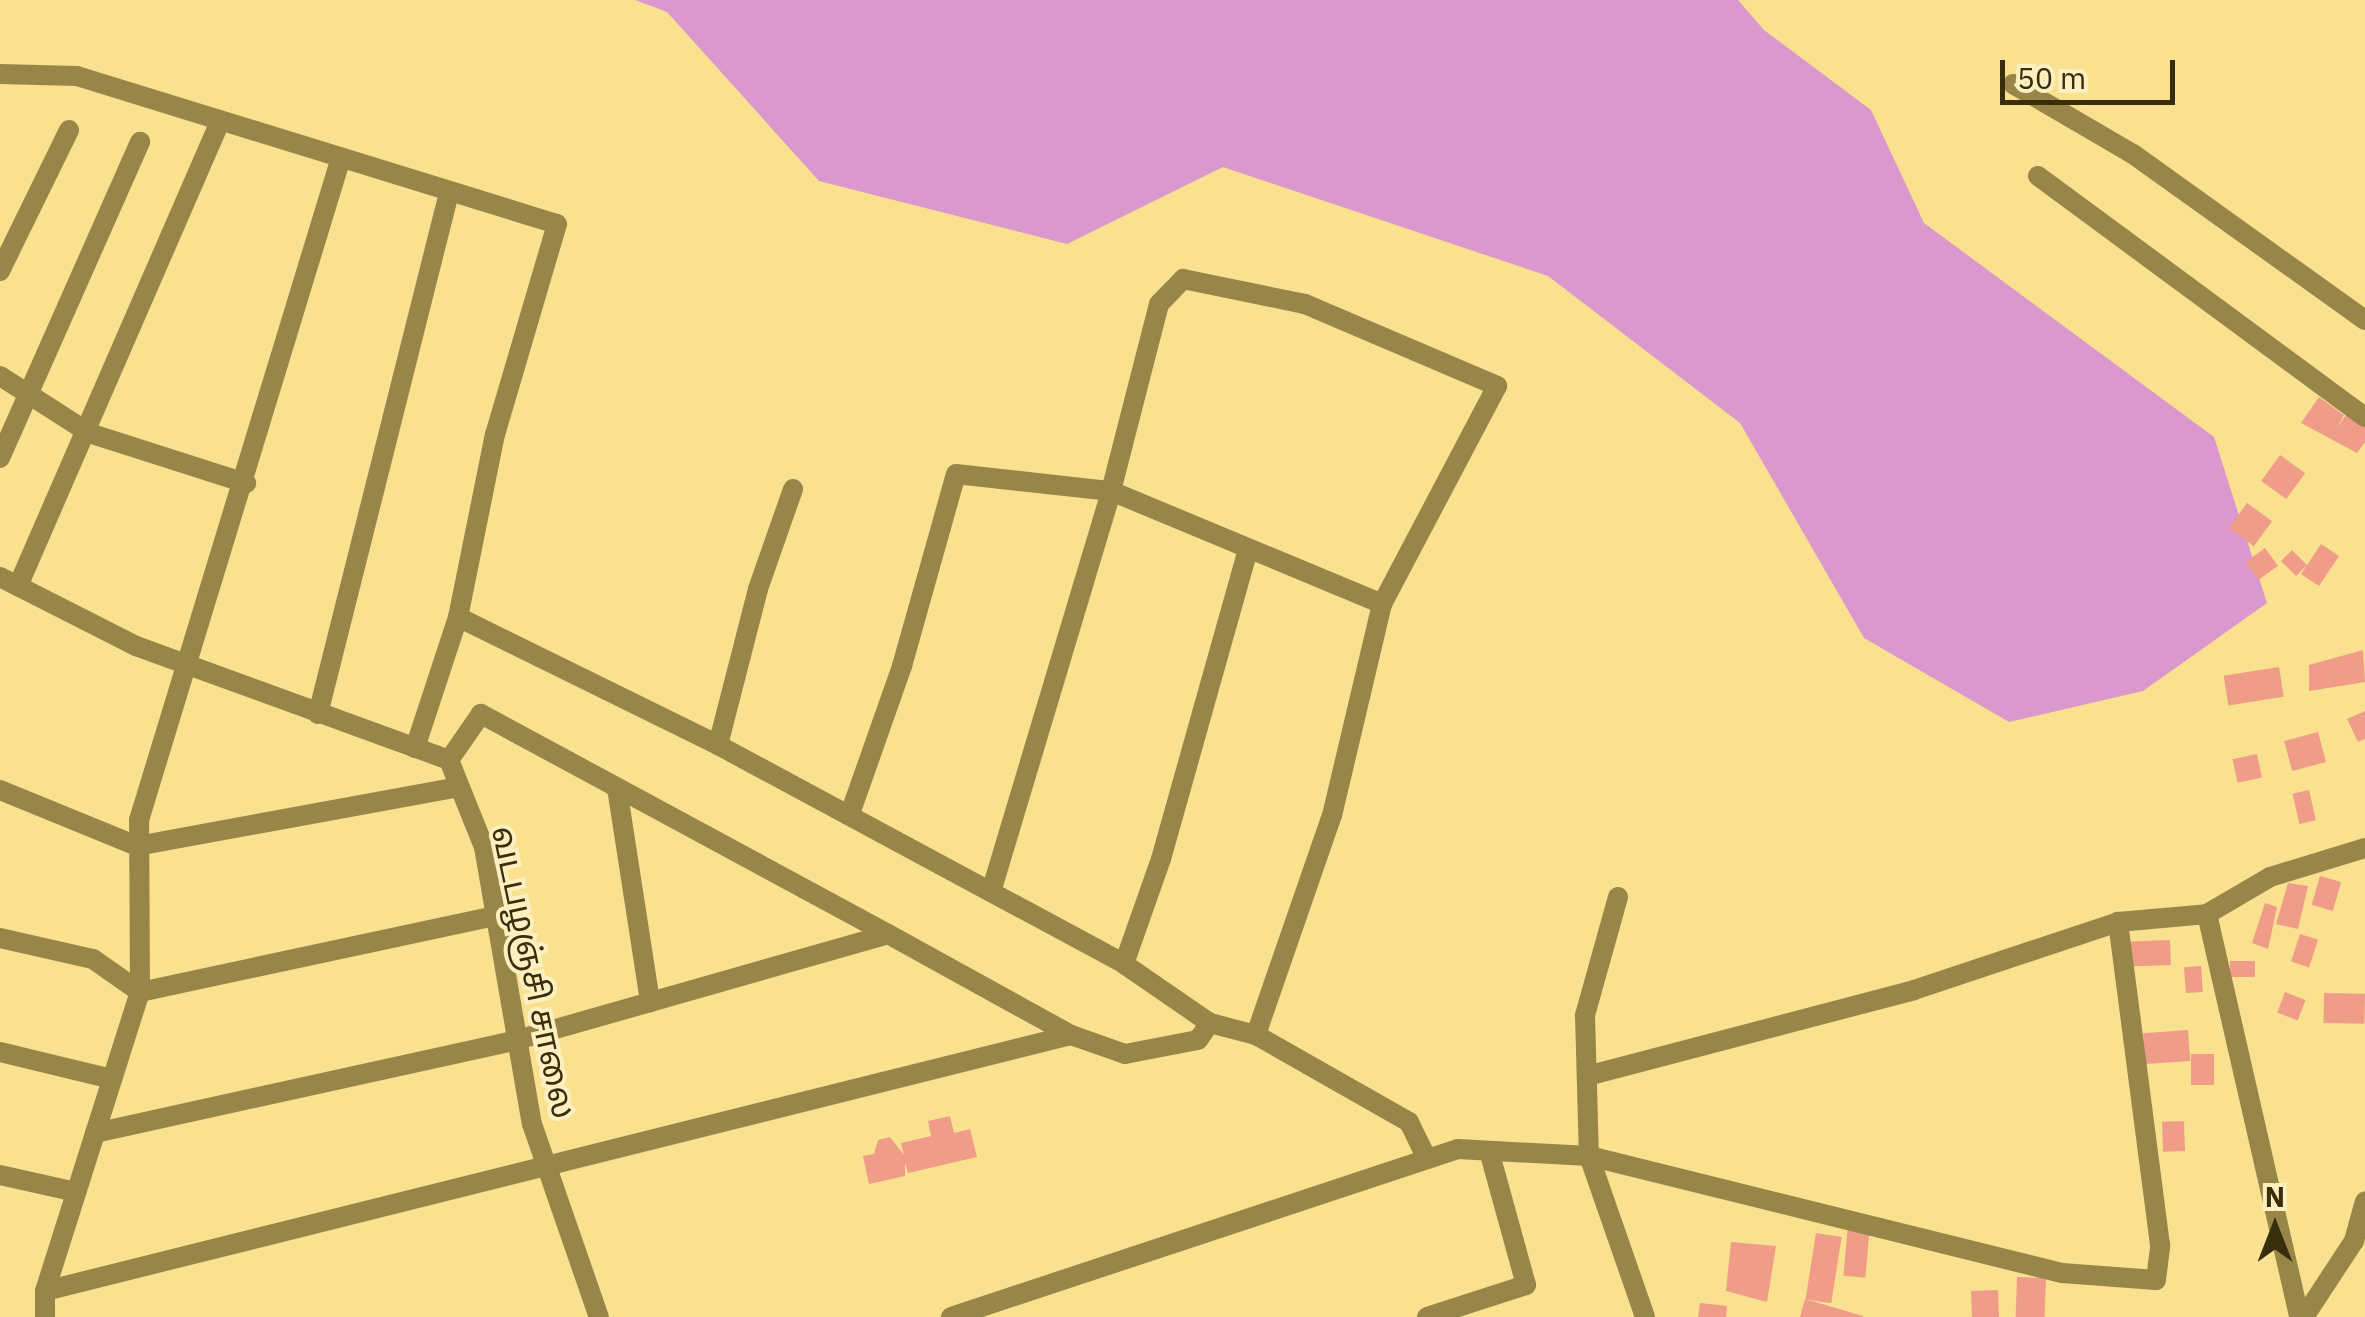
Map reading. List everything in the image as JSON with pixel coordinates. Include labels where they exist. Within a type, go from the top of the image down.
[{"type":"street","points":[[0,74],[77,76],[219,124],[557,224],[495,434],[458,617],[415,748]]},
{"type":"street","points":[[2013,84],[2133,154],[2365,320]]},
{"type":"street","points":[[219,124],[89,433],[9,581],[187,665],[449,760],[481,714],[1071,1035],[1126,1054],[1198,1040],[1210,1023]]},
{"type":"street","points":[[0,271],[70,130]]},
{"type":"street","points":[[0,458],[140,142]]},
{"type":"street","points":[[45,1317],[45,1291],[140,992],[139,820],[246,482],[340,161]]},
{"type":"street","points":[[2038,176],[2365,417]]},
{"type":"street","points":[[318,714],[449,193]]},
{"type":"street","points":[[991,892],[1111,491],[1158,304],[1183,279],[1306,304],[1498,386],[1382,604],[1332,815],[1256,1036]]},
{"type":"street","points":[[0,376],[89,433],[246,482]]},
{"type":"street","points":[[850,812],[902,666],[956,474],[1111,491],[1382,604]]},
{"type":"street","points":[[718,745],[758,589],[793,489]]},
{"type":"street","points":[[1124,964],[1160,859],[1248,549]]},
{"type":"street","points":[[458,617],[850,812],[1124,964],[1210,1023],[1256,1036],[1409,1122],[1427,1159]]},
{"type":"street","name":"வடபழஞ்சி சாலை","points":[[449,760],[484,847],[517,1040],[546,1164],[598,1317]]},
{"type":"street","points":[[0,790],[137,846],[460,787]]},
{"type":"street","points":[[617,788],[650,1002]]},
{"type":"street","points":[[1587,1076],[1914,990],[2118,922],[2207,914],[2270,877],[2365,848]]},
{"type":"street","points":[[1618,898],[1585,1015],[1589,1156],[1644,1317]]},
{"type":"street","points":[[2207,914],[2302,1317]]},
{"type":"street","points":[[0,938],[93,959],[140,992],[496,916]]},
{"type":"street","points":[[950,1317],[1458,1149],[1589,1156],[2062,1274],[2156,1280],[2160,1244],[2118,922]]},
{"type":"street","points":[[95,1133],[517,1040],[888,934]]},
{"type":"street","points":[[45,1291],[1071,1035]]},
{"type":"street","points":[[0,1052],[112,1078]]},
{"type":"street","points":[[1426,1317],[1526,1285],[1489,1151]]},
{"type":"street","points":[[0,1175],[76,1192]]},
{"type":"street","points":[[2302,1317],[2354,1241],[2365,1201]]},
{"type":"shaded area","points":[[635,0],[1738,0],[1764,30],[1871,110],[1924,223],[2214,437],[2267,603],[2143,691],[2009,722],[1864,638],[1740,423],[1548,276],[1223,167],[1067,244],[819,181],[667,12]]},
{"type":"building","points":[[2319,397],[2344,415],[2337,428],[2350,409],[2365,420],[2365,442],[2357,453],[2301,423]]},
{"type":"building","points":[[2280,455],[2305,473],[2286,499],[2261,481]]},
{"type":"building","points":[[2247,503],[2272,521],[2254,546],[2229,528]]},
{"type":"building","points":[[2321,544],[2339,556],[2319,586],[2301,574]]},
{"type":"building","points":[[2265,548],[2278,566],[2259,580],[2246,562]]},
{"type":"building","points":[[2292,550],[2307,565],[2296,576],[2281,561]]},
{"type":"building","points":[[2363,650],[2365,682],[2309,691],[2309,665]]},
{"type":"building","points":[[2279,667],[2284,697],[2228,705],[2224,676]]},
{"type":"building","points":[[2365,711],[2365,739],[2358,742],[2347,719]]},
{"type":"building","points":[[2318,732],[2326,762],[2292,771],[2284,741]]},
{"type":"building","points":[[2257,754],[2262,777],[2238,783],[2233,759]]},
{"type":"building","points":[[2309,790],[2316,820],[2299,824],[2292,794]]},
{"type":"building","points":[[2320,876],[2341,882],[2333,911],[2312,905]]},
{"type":"building","points":[[2288,883],[2308,886],[2298,929],[2276,924]]},
{"type":"building","points":[[2265,903],[2277,907],[2268,949],[2252,943]]},
{"type":"building","points":[[2300,934],[2318,940],[2309,967],[2291,962]]},
{"type":"building","points":[[2170,940],[2171,965],[2131,966],[2130,941]]},
{"type":"building","points":[[2230,961],[2255,961],[2255,977],[2230,977]]},
{"type":"building","points":[[2201,966],[2203,992],[2186,993],[2184,967]]},
{"type":"building","points":[[2285,992],[2306,1000],[2298,1020],[2277,1013]]},
{"type":"building","points":[[2324,993],[2365,994],[2364,1024],[2323,1023]]},
{"type":"building","points":[[2188,1030],[2190,1061],[2145,1064],[2143,1033]]},
{"type":"building","points":[[2191,1054],[2214,1054],[2214,1085],[2191,1085]]},
{"type":"building","points":[[950,1116],[954,1133],[970,1129],[977,1157],[908,1173],[905,1163],[905,1176],[869,1184],[863,1156],[874,1154],[878,1140],[890,1137],[904,1155],[901,1143],[931,1136],[928,1121]]},
{"type":"building","points":[[2184,1121],[2185,1151],[2163,1152],[2162,1122]]},
{"type":"building","points":[[1848,1224],[1870,1226],[1865,1278],[1843,1276]]},
{"type":"building","points":[[1816,1233],[1842,1237],[1831,1303],[1806,1299]]},
{"type":"building","points":[[1731,1242],[1776,1246],[1767,1302],[1726,1291]]},
{"type":"building","points":[[2017,1277],[2046,1278],[2045,1317],[2016,1317]]},
{"type":"building","points":[[1998,1290],[1999,1317],[1972,1317],[1971,1291]]},
{"type":"building","points":[[1805,1299],[1863,1316],[1863,1317],[1800,1317]]},
{"type":"building","points":[[1700,1303],[1727,1306],[1726,1317],[1698,1317]]}]
